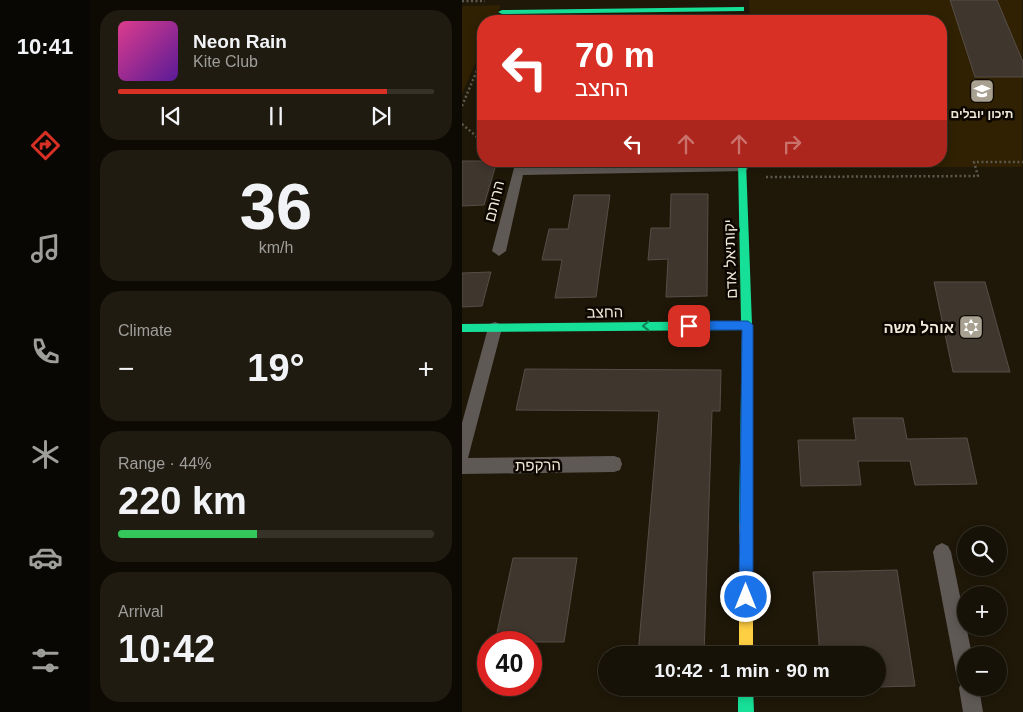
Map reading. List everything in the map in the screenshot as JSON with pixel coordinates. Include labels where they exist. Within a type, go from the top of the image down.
[{"type":"street","points":[[502,12],[741,10]]},
{"type":"street","name":"יקותיאל אדם","points":[[742,169],[748,325],[746,646]]},
{"type":"street","name":"החצב","points":[[462,328],[748,325]]},
{"type":"street","points":[[746,696],[746,712]]},
{"type":"lane","name":"הרותם","points":[[499,251],[518,171],[547,167]]},
{"type":"lane","name":"הרותם","points":[[617,167],[742,169]]},
{"type":"lane","points":[[462,453],[495,328]]},
{"type":"lane","name":"הרקפת","points":[[462,466],[614,464]]},
{"type":"lane","points":[[942,552],[961,646]]},
{"type":"lane","points":[[971,696],[974,712]]},
{"type":"path","points":[[462,106],[477,70]]},
{"type":"path","points":[[462,124],[477,137]]},
{"type":"path","points":[[742,169],[978,176],[974,162],[1022,162]]},
{"type":"shaded area","name":"תיכון יובלים","points":[[749,0],[1022,0],[1022,167],[947,167],[947,15],[750,15]]},
{"type":"shaded area","points":[[501,5],[497,15],[477,15],[477,59],[462,94],[462,6]]},
{"type":"building","points":[[950,0],[997,0],[1023,62],[1023,77],[975,77]]},
{"type":"building","points":[[462,161],[477,161],[477,167],[495,167],[484,205],[462,206]]},
{"type":"building","points":[[671,194],[708,194],[707,296],[666,297],[668,259],[648,260],[651,228],[670,228]]},
{"type":"building","points":[[574,195],[610,195],[596,297],[555,298],[562,260],[542,260],[549,229],[568,229]]},
{"type":"building","points":[[491,272],[482,306],[462,307],[462,273]]},
{"type":"building","name":"אוהל משה","points":[[934,282],[985,282],[1010,372],[953,372]]},
{"type":"building","points":[[525,369],[721,370],[720,411],[712,411],[704,646],[639,646],[659,411],[516,410]]},
{"type":"building","points":[[853,418],[903,418],[907,439],[967,438],[977,484],[915,485],[910,461],[858,461],[861,485],[801,486],[798,440],[856,440]]},
{"type":"building","points":[[513,558],[577,558],[564,642],[542,642],[542,631],[497,631]]},
{"type":"building","points":[[897,570],[915,686],[886,687],[886,646],[819,646],[813,572]]},
{"type":"traffic: fast","points":[[502,12],[741,9]]},
{"type":"traffic: fast","points":[[742,167],[747,325],[746,525]]},
{"type":"traffic: fast","points":[[462,328],[747,325]]},
{"type":"traffic: fast","points":[[746,696],[746,712]]},
{"type":"traffic: slow","points":[[746,525],[746,646]]},
{"type":"place","name":"תיכון יובלים","points":[[982,91]]},
{"type":"place","name":"אוהל משה","points":[[971,327]]},
{"type":"route","points":[[689,326],[748,325],[746,597]]}]
